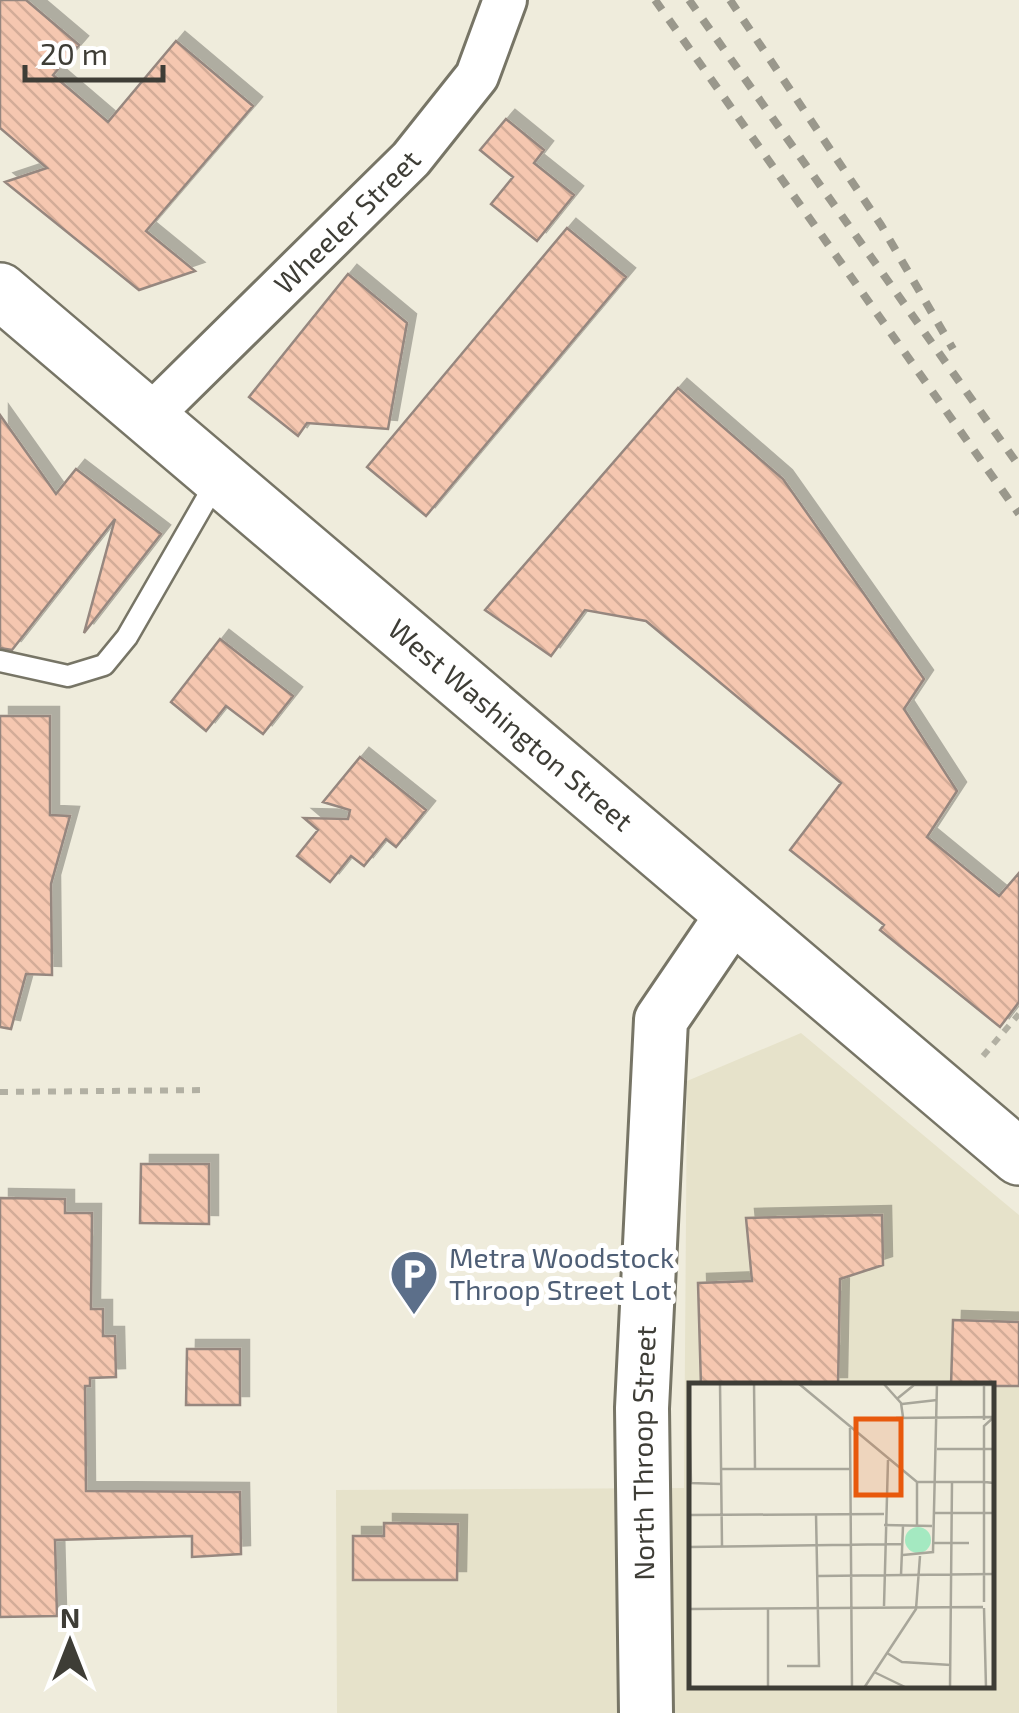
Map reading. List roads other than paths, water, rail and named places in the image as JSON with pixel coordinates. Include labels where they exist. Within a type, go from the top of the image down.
[{"type":"main road","name":"West Washington Street","points":[[0,292],[1019,1158]]},
{"type":"street","name":"Wheeler Street","points":[[149,416],[411,159],[477,76],[505,0]]},
{"type":"street","name":"North Throop Street","points":[[646,1713],[642,1408],[661,1020],[733,914]]},
{"type":"lane","points":[[0,661],[68,676],[104,665],[127,637],[219,476]]},
{"type":"railway","points":[[655,0],[1019,514]]},
{"type":"railway","points":[[689,0],[1019,466]]},
{"type":"railway","points":[[730,0],[881,225],[953,349]]},
{"type":"place","name":"Metra Woodstock Throop Street Lot","points":[[414,1316]]}]
